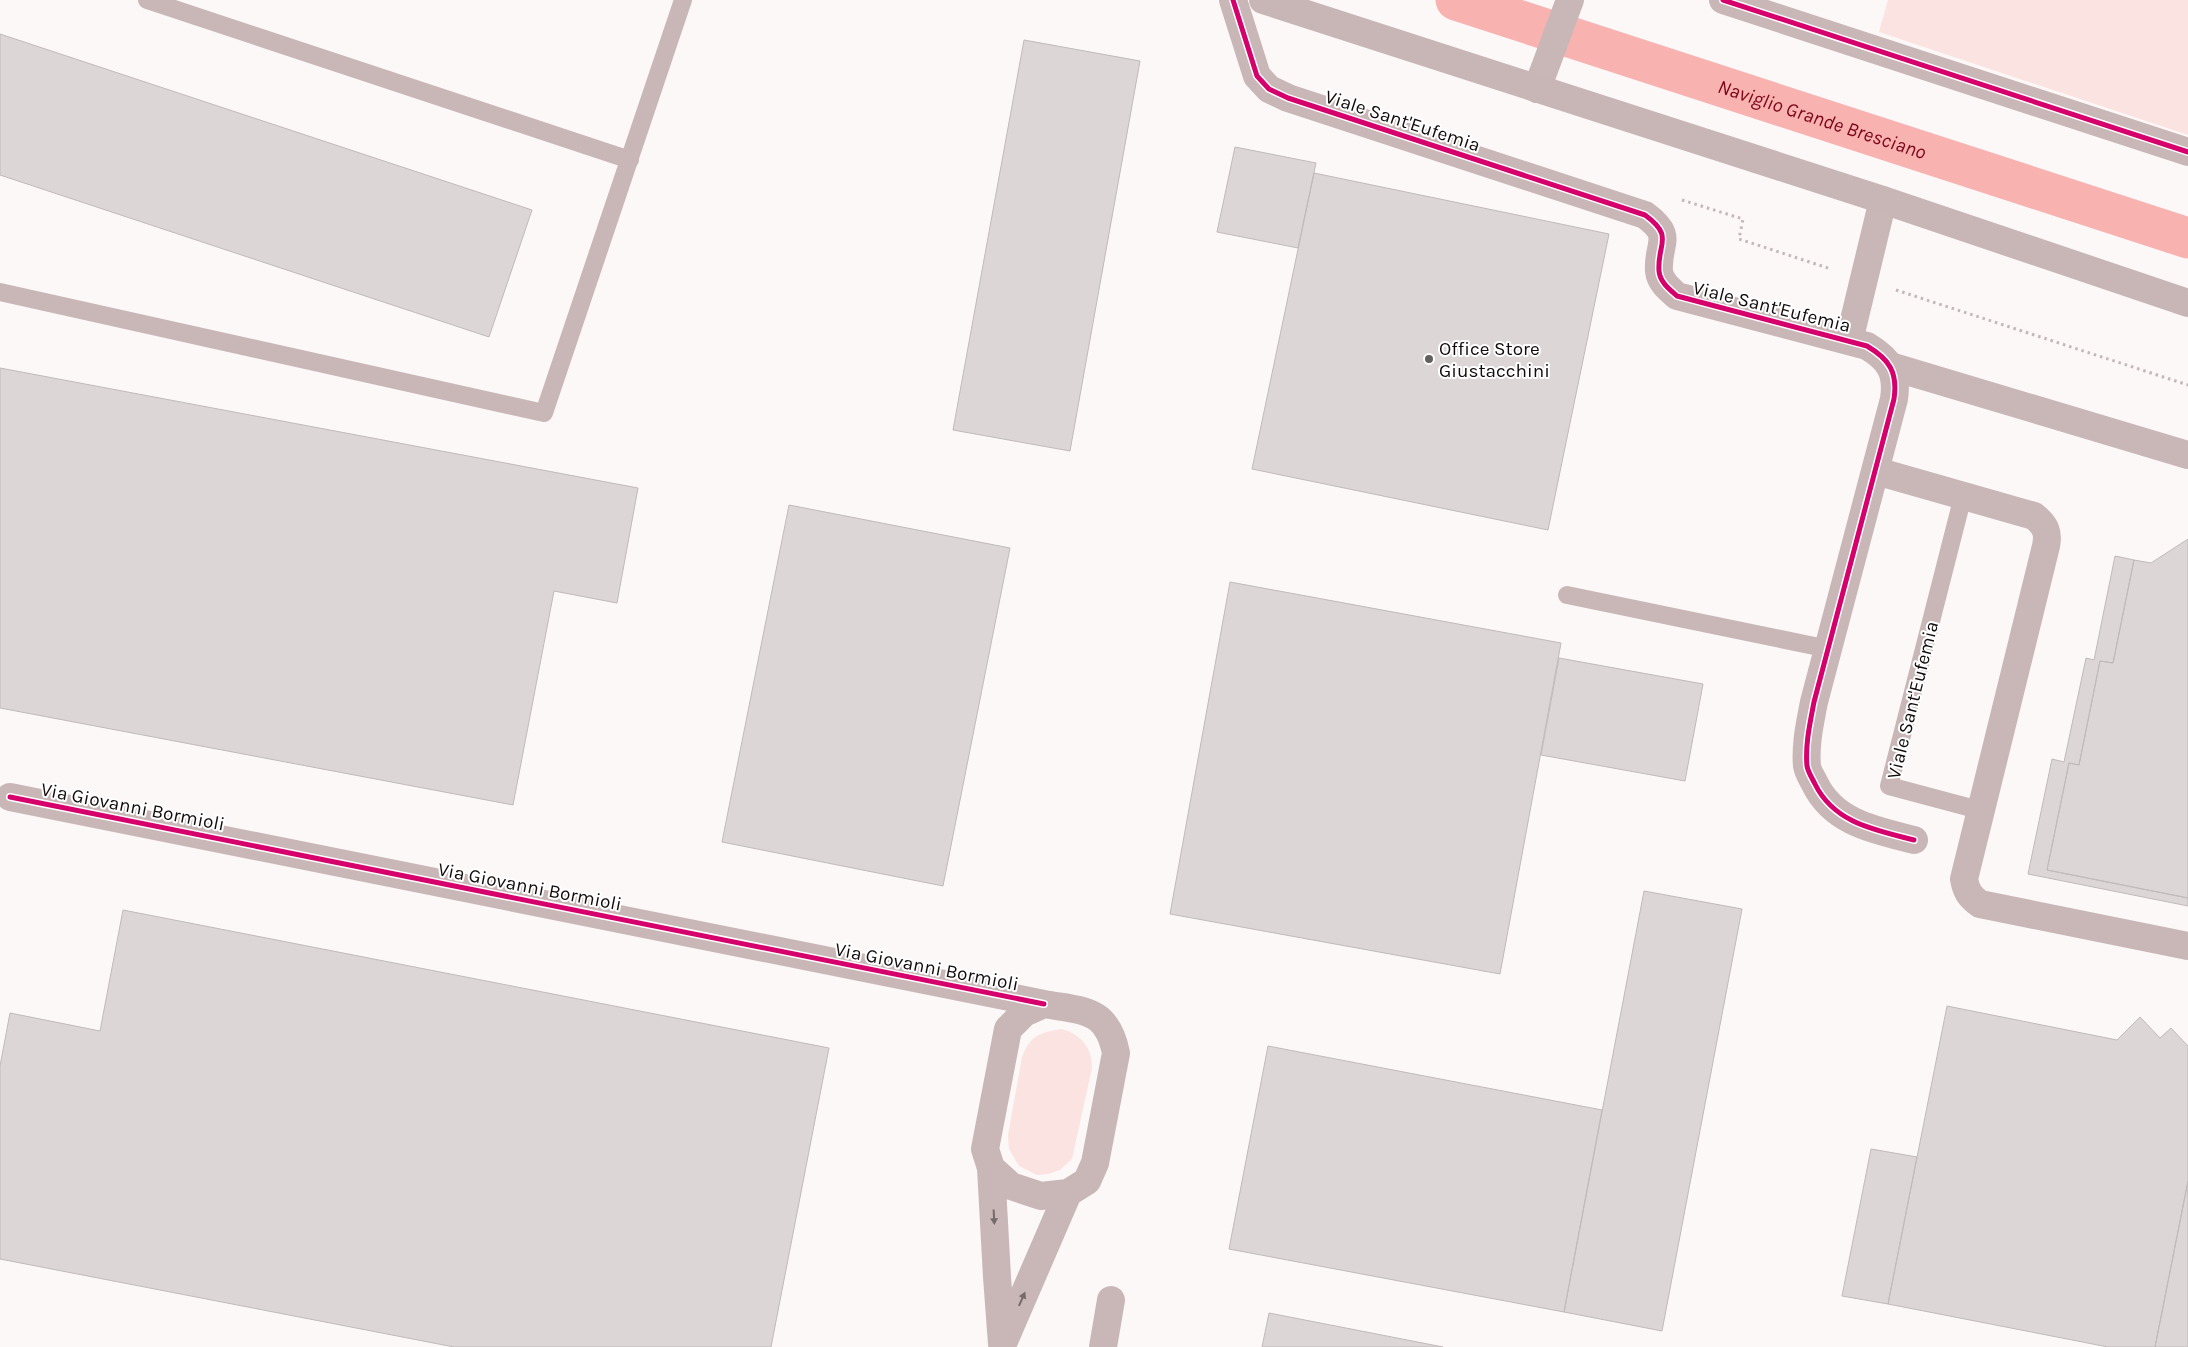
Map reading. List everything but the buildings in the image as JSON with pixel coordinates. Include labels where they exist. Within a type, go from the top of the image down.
[{"type":"main road","points":[[1263,0],[1883,200],[2188,303]]},
{"type":"main road","points":[[2152,292],[2188,308]]},
{"type":"street","name":"Viale Sant'Eufemia","points":[[1233,0],[1257,76],[1269,89],[1288,98],[1645,215],[1657,224],[1664,238],[1659,272],[1665,286],[1677,296],[1867,346],[1880,354],[1890,366],[2188,455]]},
{"type":"street","points":[[1537,89],[1570,0]]},
{"type":"street","points":[[1723,0],[2188,152]]},
{"type":"street","name":"Viale Sant'Eufemia","points":[[1849,341],[1883,200]]},
{"type":"street","points":[[1890,366],[1894,376],[1894,399],[1814,702],[1807,742],[1808,769],[1822,797],[1843,817],[1878,831],[1914,840]]},
{"type":"street","points":[[1876,471],[2034,516],[2041,522],[2048,537],[1979,810],[1964,879],[1966,890],[1972,899],[1980,904],[2188,946]]},
{"type":"street","name":"Via Giovanni Bormioli","points":[[10,797],[962,989],[1090,1012],[1104,1022],[1113,1035],[1116,1053],[1095,1162],[1086,1181],[1068,1193],[1002,1346]]},
{"type":"street","name":"Via Giovanni Bormioli","points":[[962,989],[986,1000],[1000,1014],[1008,1029]]},
{"type":"street","name":"Via Giovanni Bormioli","points":[[1002,1346],[996,1278],[992,1168],[985,1149],[1008,1029],[1024,1013],[1044,1004]]},
{"type":"street","points":[[992,1168],[1011,1186],[1041,1196],[1068,1193]]},
{"type":"street","points":[[1103,1347],[1111,1300]]},
{"type":"lane","points":[[148,0],[630,160]]},
{"type":"lane","points":[[0,292],[544,413],[683,0]]},
{"type":"lane","name":"Viale Sant'Eufemia","points":[[1963,496],[1889,786],[1979,810]]},
{"type":"lane","points":[[1567,595],[1829,649]]},
{"type":"path","points":[[1677,198],[1743,219],[1739,240],[2188,385]]},
{"type":"shaded area","points":[[1888,0],[2188,0],[2188,135],[1879,32]]},
{"type":"shaded area","points":[[1062,1029],[1075,1035],[1085,1043],[1092,1061],[1092,1068],[1072,1159],[1060,1170],[1037,1175],[1019,1166],[1009,1149],[1008,1135],[1022,1057],[1025,1050],[1037,1036]]},
{"type":"waterway","name":"Naviglio Grande Bresciano","points":[[1456,0],[2188,238]]},
{"type":"cycle path","points":[[1233,0],[1257,76],[1269,89],[1288,98],[1645,215],[1660,229],[1662,235],[1659,261],[1661,279],[1677,296],[1867,346],[1886,361],[1895,381],[1894,399],[1814,702],[1807,742],[1807,766],[1823,797],[1844,816],[1885,833],[1914,840]]},
{"type":"cycle path","points":[[1723,0],[2188,152]]},
{"type":"cycle path","points":[[10,797],[1044,1004]]},
{"type":"place","name":"Office Store Giustacchini","points":[[1429,359]]}]
